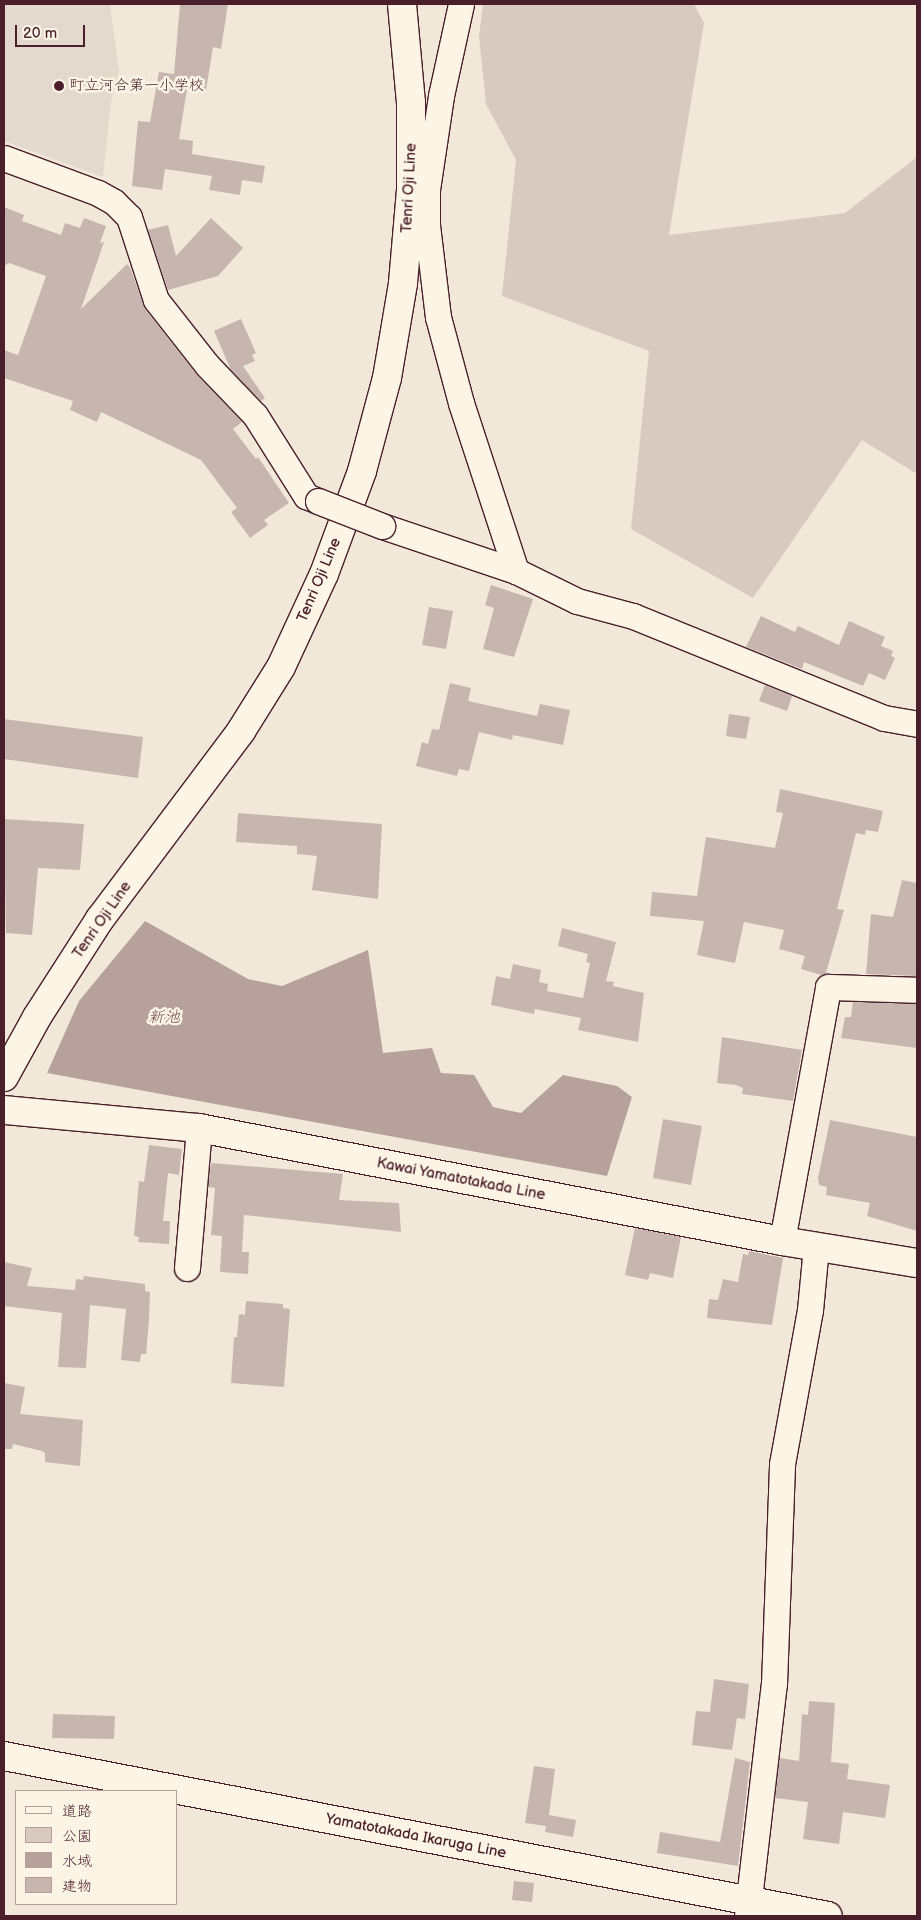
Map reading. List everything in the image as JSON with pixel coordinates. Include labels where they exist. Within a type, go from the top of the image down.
[{"type":"main road","name":"Tenri Oji Line","points":[[4,1077],[37,1017],[100,919],[241,731],[281,667],[324,574],[362,471],[387,378],[403,283],[411,189],[411,103],[402,4]]},
{"type":"main road","name":"Kawai Yamatotakada Line","points":[[4,1110],[98,1116],[198,1128],[782,1241],[917,1263]]},
{"type":"main road","name":"Yamatotakada Ikaruga Line","points":[[4,1756],[170,1790]]},
{"type":"main road","name":"Yamatotakada Ikaruga Line","points":[[178,1792],[748,1908],[828,1916]]},
{"type":"street","points":[[461,4],[441,96],[428,190],[428,225],[441,326],[461,404],[516,571]]},
{"type":"street","points":[[4,158],[98,193],[114,202],[129,217],[156,300],[207,365],[255,415],[306,496],[382,526],[516,571],[577,601],[633,616],[884,718],[917,724]]},
{"type":"street","points":[[782,1241],[828,987],[917,990]]},
{"type":"street","points":[[187,1268],[198,1128]]},
{"type":"street","points":[[748,1908],[774,1684],[782,1464],[810,1310],[816,1247]]},
{"type":"shaded area","name":"町立河合第一小学校","points":[[4,4],[110,4],[119,71],[111,101],[103,177],[4,141]]},
{"type":"green space","points":[[483,4],[694,4],[704,23],[669,235],[845,213],[917,157],[917,474],[862,440],[753,598],[631,529],[649,351],[502,296],[516,160],[486,104],[479,36]]},
{"type":"water","name":"新池","points":[[145,921],[248,979],[282,986],[368,950],[383,1053],[432,1048],[441,1073],[474,1075],[493,1107],[521,1113],[563,1075],[617,1086],[632,1097],[607,1176],[47,1073],[79,1001]]},
{"type":"building","points":[[180,4],[228,4],[221,49],[213,47],[206,90],[187,89],[179,139],[193,141],[192,154],[265,166],[262,183],[242,180],[240,195],[209,190],[212,176],[165,169],[162,190],[132,186],[138,121],[150,122],[159,72],[174,74]]},
{"type":"building","points":[[4,207],[24,215],[22,221],[61,235],[65,223],[80,228],[84,218],[106,226],[100,243],[104,242],[81,309],[127,264],[130,267],[145,309],[196,374],[242,422],[233,429],[256,459],[258,457],[289,503],[264,520],[268,525],[250,538],[231,512],[237,508],[201,460],[101,412],[97,422],[70,410],[73,401],[4,378],[4,350],[18,355],[46,276],[9,263],[4,266]]},
{"type":"building","points":[[211,218],[243,248],[218,276],[168,290],[148,230],[168,225],[176,256]]},
{"type":"building","points":[[241,319],[256,353],[252,355],[255,361],[243,366],[265,398],[261,401],[231,370],[214,331]]},
{"type":"building","points":[[491,585],[533,599],[514,657],[483,649],[494,608],[485,605]]},
{"type":"building","points":[[429,607],[453,611],[446,649],[422,645]]},
{"type":"building","points":[[761,616],[795,632],[798,626],[839,645],[849,621],[885,637],[881,646],[893,651],[891,656],[895,658],[885,680],[869,673],[863,686],[804,662],[802,669],[746,647]]},
{"type":"building","points":[[450,683],[471,688],[468,701],[537,716],[540,704],[570,710],[563,745],[513,735],[512,740],[479,732],[469,771],[459,769],[457,776],[416,766],[422,742],[428,744],[432,729],[439,730]]},
{"type":"building","points":[[765,685],[792,696],[787,711],[759,701]]},
{"type":"building","points":[[729,714],[750,717],[746,739],[726,736]]},
{"type":"building","points":[[4,719],[143,737],[138,778],[4,759]]},
{"type":"building","points":[[780,789],[883,811],[878,832],[866,830],[865,835],[856,833],[837,909],[844,910],[826,973],[821,975],[801,969],[805,956],[779,949],[784,930],[744,922],[735,963],[697,955],[704,921],[650,916],[652,892],[697,896],[706,837],[775,848],[783,813],[776,812]]},
{"type":"building","points":[[238,813],[382,824],[378,899],[312,890],[317,856],[297,854],[297,846],[236,842]]},
{"type":"building","points":[[4,819],[84,824],[80,870],[38,868],[32,935],[6,933]]},
{"type":"building","points":[[902,880],[917,883],[917,976],[866,974],[871,914],[893,917]]},
{"type":"building","points":[[562,928],[616,942],[606,981],[614,982],[613,986],[644,993],[638,1042],[578,1030],[581,1018],[535,1009],[534,1014],[491,1005],[496,976],[510,979],[513,964],[541,970],[539,982],[548,984],[547,991],[583,998],[590,963],[586,962],[588,954],[558,946]]},
{"type":"building","points":[[853,1002],[917,1004],[917,1048],[841,1038],[845,1017],[851,1017]]},
{"type":"building","points":[[722,1037],[802,1050],[793,1101],[742,1094],[743,1088],[736,1085],[717,1083]]},
{"type":"building","points":[[663,1119],[702,1126],[691,1185],[653,1178]]},
{"type":"building","points":[[830,1120],[917,1137],[917,1231],[867,1216],[870,1203],[826,1195],[827,1187],[819,1185],[818,1178]]},
{"type":"building","points":[[149,1145],[182,1149],[179,1175],[168,1173],[163,1221],[170,1221],[169,1244],[138,1242],[139,1237],[134,1236],[139,1181],[144,1182]]},
{"type":"building","points":[[211,1163],[343,1174],[339,1200],[399,1203],[401,1232],[244,1215],[242,1252],[249,1252],[248,1274],[220,1272],[222,1236],[211,1235],[215,1188],[208,1187]]},
{"type":"building","points":[[635,1228],[681,1237],[673,1278],[650,1273],[648,1280],[625,1275]]},
{"type":"building","points":[[749,1251],[783,1258],[772,1325],[707,1318],[709,1299],[718,1300],[723,1279],[738,1282],[743,1254],[748,1255]]},
{"type":"building","points":[[4,1262],[32,1268],[27,1286],[75,1290],[76,1279],[83,1280],[84,1276],[145,1284],[145,1291],[150,1292],[146,1354],[141,1354],[140,1362],[121,1360],[126,1309],[90,1305],[86,1368],[58,1367],[62,1313],[4,1306]]},
{"type":"building","points":[[246,1301],[283,1304],[283,1308],[290,1309],[284,1387],[231,1383],[234,1337],[237,1337],[239,1314],[245,1315]]},
{"type":"building","points":[[4,1383],[25,1387],[20,1414],[83,1420],[80,1466],[45,1462],[45,1453],[42,1451],[13,1444],[12,1449],[4,1449]]},
{"type":"building","points":[[714,1679],[749,1684],[745,1719],[737,1718],[732,1750],[692,1745],[696,1711],[710,1712]]},
{"type":"building","points":[[809,1701],[835,1703],[831,1762],[849,1764],[847,1779],[890,1785],[885,1818],[843,1812],[839,1844],[803,1839],[808,1802],[775,1798],[780,1758],[799,1761],[802,1714],[808,1715]]},
{"type":"building","points":[[53,1714],[115,1716],[114,1739],[52,1738]]},
{"type":"building","points":[[735,1758],[750,1762],[738,1866],[657,1853],[660,1832],[720,1842]]},
{"type":"building","points":[[534,1766],[555,1769],[549,1815],[576,1820],[573,1837],[545,1832],[546,1826],[525,1823]]},
{"type":"building","points":[[514,1881],[534,1883],[532,1902],[512,1900]]},
{"type":"place","name":"町立河合第一小学校","points":[[59,86]]}]
